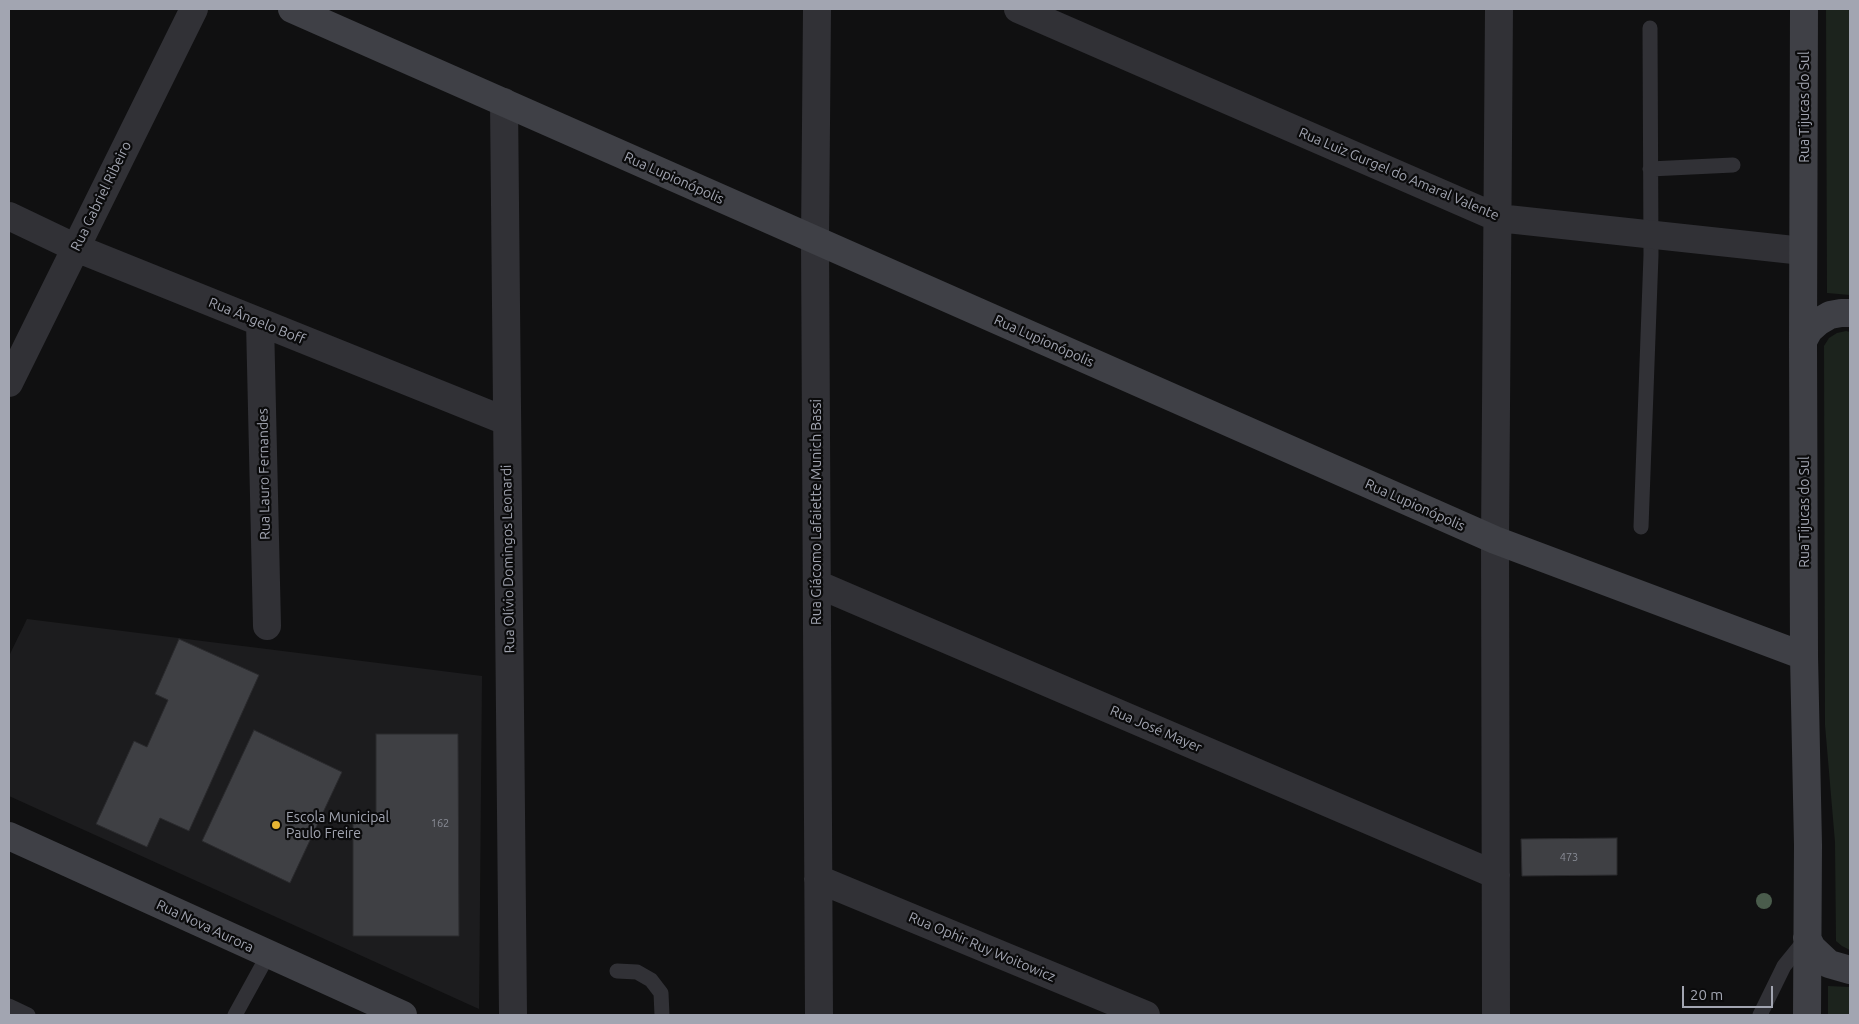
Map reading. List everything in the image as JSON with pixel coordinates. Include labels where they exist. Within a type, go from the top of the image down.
[{"type":"street","name":"Rua Gabriel Ribeiro","points":[[9,383],[194,9]]},
{"type":"street","name":"Rua Lupionópolis","points":[[292,9],[1495,540],[1804,656]]},
{"type":"street","name":"Rua Giácomo Lafaiette Munich Bassi","points":[[817,9],[815,240],[819,1015]]},
{"type":"street","name":"Rua Luiz Gurgel do Amaral Valente","points":[[1018,9],[1498,218],[1803,251]]},
{"type":"street","points":[[1496,1015],[1495,540],[1498,9]]},
{"type":"street","name":"Rua Tijucas do Sul","points":[[1804,9],[1803,340],[1804,656],[1808,845],[1807,1015]]},
{"type":"street","name":"Rua Olívio Domingos Leonardi","points":[[504,102],[513,1015]]},
{"type":"street","name":"Rua Ângelo Boff","points":[[9,216],[76,248],[506,421]]},
{"type":"street","points":[[1803,340],[1818,322],[1830,315],[1841,312],[1850,313]]},
{"type":"street","name":"Rua Lauro Fernandes","points":[[260,322],[267,626]]},
{"type":"street","name":"Rua José Mayer","points":[[817,584],[1496,875]]},
{"type":"street","name":"Rua Nova Aurora","points":[[9,836],[402,1015]]},
{"type":"street","name":"Rua Ophir Ruy Woitowicz","points":[[818,879],[1146,1015]]},
{"type":"street","points":[[1807,938],[1812,948],[1829,964],[1850,970]]},
{"type":"lane","points":[[1641,527],[1650,235],[1650,28]]},
{"type":"lane","points":[[1650,169],[1733,165]]},
{"type":"lane","points":[[1760,1015],[1784,966],[1807,938]]},
{"type":"lane","points":[[235,1015],[268,955]]},
{"type":"lane","points":[[617,971],[637,972],[651,980],[661,993],[662,1015]]},
{"type":"lane","points":[[9,1006],[28,1015]]},
{"type":"shaded area","points":[[1826,9],[1850,9],[1850,295],[1827,293]]},
{"type":"shaded area","points":[[1850,332],[1850,950],[1836,941],[1835,842],[1825,725],[1824,346],[1829,338],[1837,333]]},
{"type":"shaded area","name":"Escola Municipal Paulo Freire","points":[[27,619],[482,676],[479,1009],[9,796],[9,656]]},
{"type":"shaded area","points":[[1828,986],[1850,987],[1850,1015],[1828,1015]]},
{"type":"building","points":[[179,639],[259,675],[189,831],[160,818],[147,847],[96,824],[134,741],[147,747],[168,700],[155,694]]},
{"type":"building","points":[[254,730],[342,772],[290,883],[202,841]]},
{"type":"building","points":[[376,734],[458,734],[459,936],[353,936],[353,820],[376,820]]},
{"type":"building","points":[[1617,838],[1617,875],[1522,876],[1521,839]]},
{"type":"place","name":"Escola Municipal Paulo Freire","points":[[276,825]]}]
